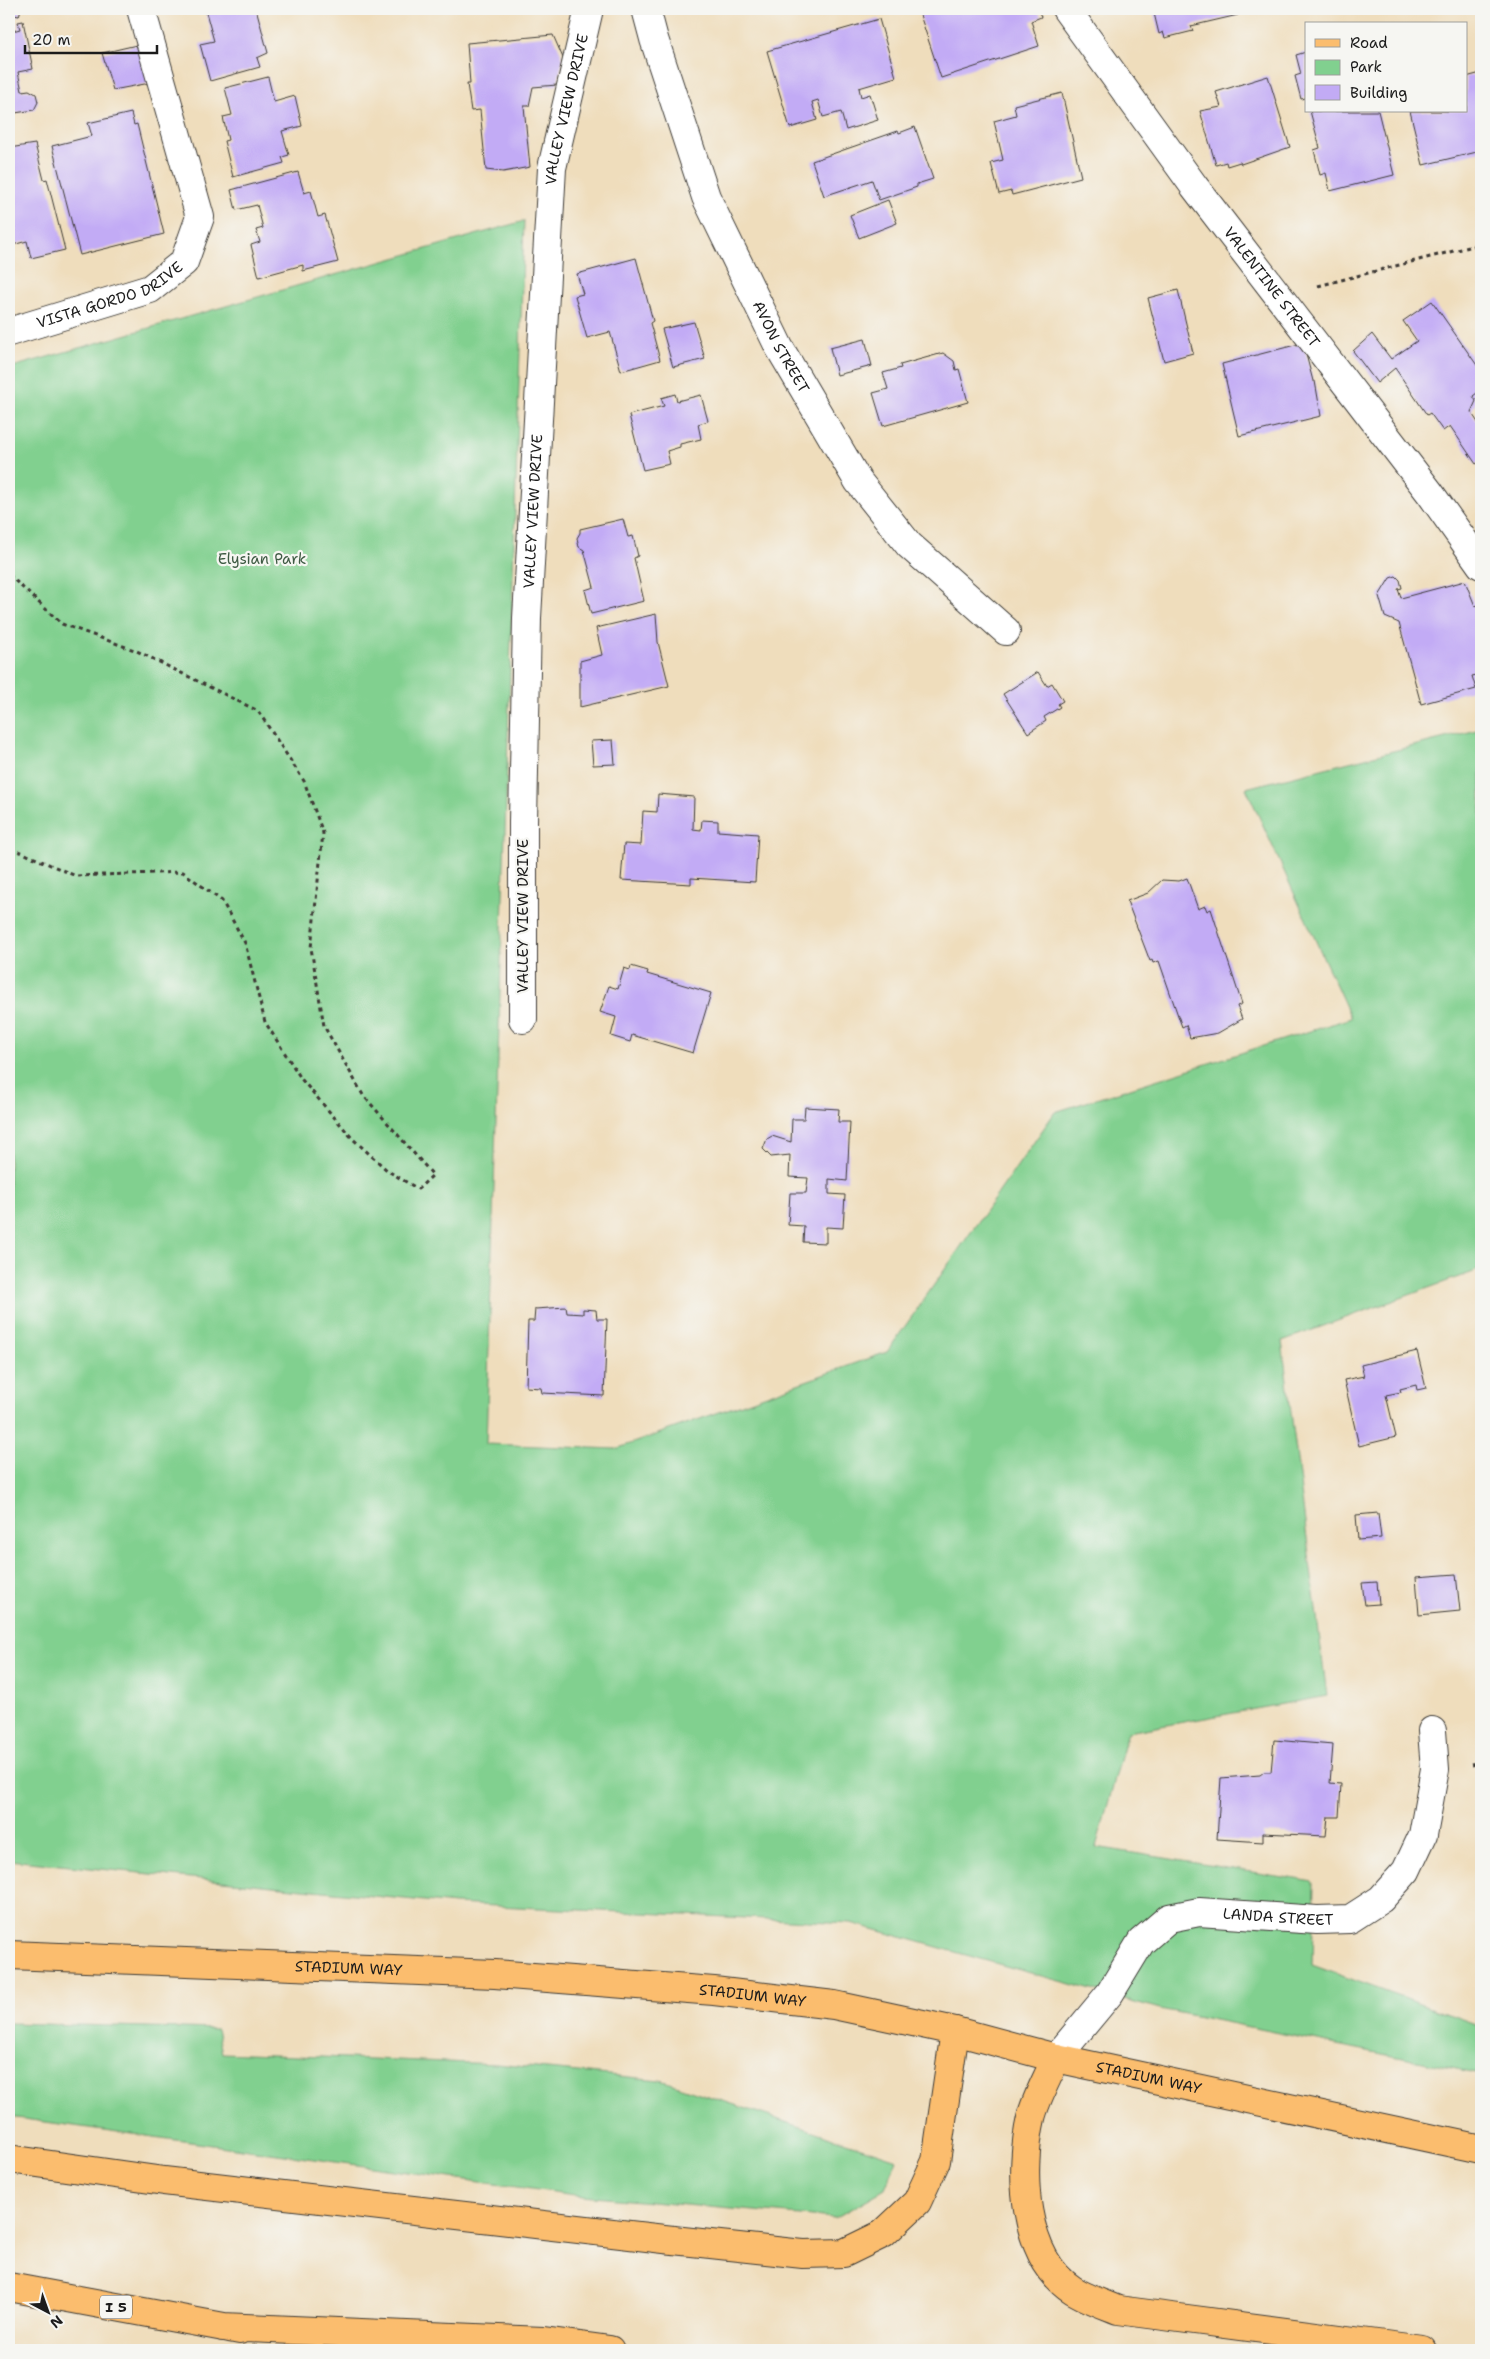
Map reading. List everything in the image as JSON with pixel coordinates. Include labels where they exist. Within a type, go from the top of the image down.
[{"type":"main road","name":"STADIUM WAY","points":[[9,1955],[495,1974],[714,1991],[834,2005],[955,2031],[1056,2058],[1481,2149]]},
{"type":"main road","points":[[9,2160],[164,2181],[664,2239],[803,2254],[844,2252],[883,2234],[917,2202],[936,2161],[955,2031]]},
{"type":"main road","points":[[1056,2058],[1032,2116],[1028,2135],[1024,2195],[1034,2236],[1051,2268],[1072,2289],[1118,2310],[1424,2350]]},
{"type":"main road","name":"I 5","points":[[9,2287],[342,2350]]},
{"type":"main road","points":[[223,2327],[544,2341],[610,2350]]},
{"type":"street","name":"VISTA GORDO DRIVE","points":[[9,332],[150,289],[184,262],[200,217],[140,9]]},
{"type":"street","name":"VALLEY VIEW DRIVE","points":[[523,1019],[523,822],[527,618],[552,168],[589,9]]},
{"type":"street","name":"AVON STREET","points":[[646,9],[706,197],[779,348],[858,481],[909,545],[1006,631]]},
{"type":"street","name":"VALENTINE STREET","points":[[1066,9],[1194,186],[1430,493],[1481,565]]},
{"type":"street","name":"LANDA STREET","points":[[1056,2058],[1110,1993],[1141,1942],[1169,1918],[1199,1912],[1317,1920],[1350,1919],[1382,1899],[1406,1871],[1423,1835],[1435,1769],[1432,1731]]},
{"type":"path","points":[[1278,296],[1481,244]]},
{"type":"path","points":[[9,575],[62,624],[137,651],[258,711],[304,781],[323,834],[311,948],[324,1026],[363,1095],[433,1175],[418,1190],[388,1171],[353,1139],[302,1080],[265,1022],[245,943],[222,901],[183,872],[76,876],[9,847]]},
{"type":"green space","name":"Elysian Park","points":[[524,221],[486,1444],[616,1449],[887,1352],[1055,1112],[1351,1018],[1246,788],[1481,729],[1481,1269],[1282,1341],[1327,1696],[1128,1732],[1096,1847],[1314,1882],[1312,1965],[1481,2026],[1481,2074],[1160,2009],[851,1923],[455,1904],[9,1860],[9,368]]},
{"type":"green space","points":[[9,2023],[217,2029],[222,2053],[496,2064],[660,2080],[897,2159],[885,2189],[835,2218],[582,2196],[9,2117]]},
{"type":"building","points":[[9,9],[21,9],[19,16],[9,14]]},
{"type":"building","points":[[205,9],[260,9],[257,12],[268,53],[257,58],[260,67],[210,81],[200,44],[214,41]]},
{"type":"building","points":[[918,9],[1038,9],[1041,17],[1031,21],[1039,46],[941,78]]},
{"type":"building","points":[[1153,9],[1236,9],[1238,15],[1191,26],[1193,31],[1165,38],[1163,32],[1159,34]]},
{"type":"building","points":[[879,19],[896,77],[859,88],[861,97],[870,94],[878,120],[846,130],[841,112],[823,117],[818,100],[812,102],[817,120],[790,128],[767,51]]},
{"type":"building","points":[[23,21],[33,69],[18,72],[22,91],[29,90],[36,94],[38,102],[34,110],[9,114],[9,32],[20,29],[18,22]]},
{"type":"building","points":[[553,35],[563,58],[557,85],[533,87],[529,106],[524,106],[530,167],[503,172],[486,170],[480,110],[471,111],[467,84],[470,84],[467,43]]},
{"type":"building","points":[[141,44],[150,83],[113,90],[102,53]]},
{"type":"building","points":[[1305,52],[1305,98],[1301,99],[1295,76],[1301,74],[1296,55]]},
{"type":"building","points":[[1481,73],[1481,151],[1423,165],[1410,112],[1468,112],[1468,76]]},
{"type":"building","points":[[1268,76],[1290,147],[1241,164],[1240,162],[1227,166],[1226,162],[1216,165],[1200,111],[1221,107],[1216,92]]},
{"type":"building","points":[[268,77],[274,102],[295,96],[302,126],[282,131],[289,155],[282,157],[284,163],[233,177],[224,141],[228,140],[223,117],[232,115],[225,88]]},
{"type":"building","points":[[1062,93],[1081,177],[1012,195],[1011,191],[999,194],[991,163],[1003,160],[994,121],[1016,115],[1014,105]]},
{"type":"building","points":[[1310,112],[1378,112],[1394,175],[1330,191],[1326,173],[1320,175],[1314,150],[1320,148]]},
{"type":"building","points":[[131,113],[134,125],[137,124],[164,234],[80,255],[52,146],[92,136],[88,123]]},
{"type":"building","points":[[915,127],[933,179],[917,184],[917,187],[879,200],[872,180],[824,196],[812,161],[898,131],[899,133]]},
{"type":"building","points":[[35,144],[44,180],[47,179],[65,250],[31,258],[27,241],[9,246],[9,148]]},
{"type":"building","points":[[298,172],[304,193],[311,191],[318,217],[325,215],[338,262],[303,271],[303,265],[259,277],[251,245],[260,242],[256,230],[263,228],[257,205],[236,210],[231,190]]},
{"type":"building","points":[[888,200],[897,223],[859,238],[850,215]]},
{"type":"building","points":[[636,258],[653,321],[650,323],[660,360],[621,371],[610,332],[587,338],[575,296],[583,294],[577,274]]},
{"type":"building","points":[[1178,290],[1193,353],[1164,361],[1148,298]]},
{"type":"building","points":[[1432,301],[1481,371],[1481,390],[1473,396],[1476,401],[1471,412],[1481,427],[1481,461],[1476,464],[1450,426],[1443,431],[1430,413],[1427,415],[1395,368],[1377,383],[1353,351],[1372,334],[1391,359],[1417,341],[1403,321]]},
{"type":"building","points":[[694,322],[705,359],[673,367],[662,329]]},
{"type":"building","points":[[865,339],[872,366],[837,375],[830,348]]},
{"type":"building","points":[[1303,343],[1313,381],[1315,381],[1321,416],[1239,436],[1222,364]]},
{"type":"building","points":[[943,353],[954,361],[956,370],[959,369],[968,402],[883,426],[873,393],[888,389],[883,373],[901,368],[900,365]]},
{"type":"building","points":[[675,394],[677,401],[701,395],[708,421],[698,424],[701,439],[680,444],[680,447],[667,451],[670,464],[643,470],[629,415],[664,406],[661,398]]},
{"type":"building","points":[[623,519],[628,537],[633,536],[638,556],[634,558],[644,601],[591,614],[585,590],[594,587],[584,550],[579,547],[577,538],[580,529]]},
{"type":"building","points":[[1396,576],[1400,580],[1402,588],[1398,589],[1401,598],[1465,581],[1475,606],[1478,605],[1481,617],[1481,674],[1472,676],[1476,689],[1421,704],[1399,623],[1385,617],[1379,596],[1390,578]]},
{"type":"building","points":[[656,614],[658,642],[669,686],[580,707],[580,661],[602,655],[596,628]]},
{"type":"building","points":[[1038,672],[1047,686],[1052,683],[1063,701],[1058,704],[1060,707],[1044,717],[1046,721],[1028,733],[1003,694]]},
{"type":"building","points":[[613,740],[615,764],[593,765],[591,741]]},
{"type":"building","points":[[658,794],[694,797],[693,829],[701,830],[702,820],[718,821],[718,831],[758,834],[755,882],[691,878],[691,884],[621,880],[624,844],[641,845],[643,811],[657,812]]},
{"type":"building","points":[[1187,878],[1198,909],[1205,906],[1207,911],[1211,909],[1242,1004],[1237,1006],[1242,1019],[1218,1033],[1190,1038],[1186,1025],[1182,1027],[1159,961],[1153,963],[1152,960],[1150,961],[1127,901],[1148,893],[1162,880],[1179,881]]},
{"type":"building","points":[[631,966],[648,971],[647,974],[711,993],[693,1053],[632,1035],[630,1042],[611,1036],[616,1017],[600,1012],[609,986],[618,989],[624,968],[630,970]]},
{"type":"building","points":[[805,1107],[839,1109],[838,1122],[850,1122],[847,1181],[829,1179],[829,1194],[845,1195],[843,1228],[826,1227],[826,1243],[803,1242],[804,1226],[788,1225],[790,1193],[806,1193],[808,1178],[789,1177],[790,1155],[771,1157],[763,1149],[767,1139],[772,1136],[791,1142],[792,1119],[804,1119]]},
{"type":"building","points":[[566,1307],[567,1313],[583,1314],[583,1309],[596,1310],[597,1319],[607,1319],[604,1396],[542,1393],[541,1388],[526,1387],[528,1321],[534,1321],[535,1309]]},
{"type":"building","points":[[1417,1351],[1426,1388],[1417,1390],[1416,1385],[1400,1389],[1401,1392],[1386,1395],[1396,1437],[1359,1446],[1344,1380],[1364,1376],[1361,1365]]},
{"type":"building","points":[[1378,1513],[1381,1538],[1358,1540],[1356,1515]]},
{"type":"building","points":[[1456,1574],[1460,1611],[1419,1615],[1416,1577]]},
{"type":"building","points":[[1377,1582],[1379,1604],[1365,1605],[1362,1583]]},
{"type":"building","points":[[1274,1740],[1333,1745],[1330,1783],[1341,1784],[1339,1817],[1328,1817],[1326,1836],[1263,1833],[1263,1842],[1217,1839],[1221,1778],[1260,1775],[1264,1772],[1271,1772]]}]
